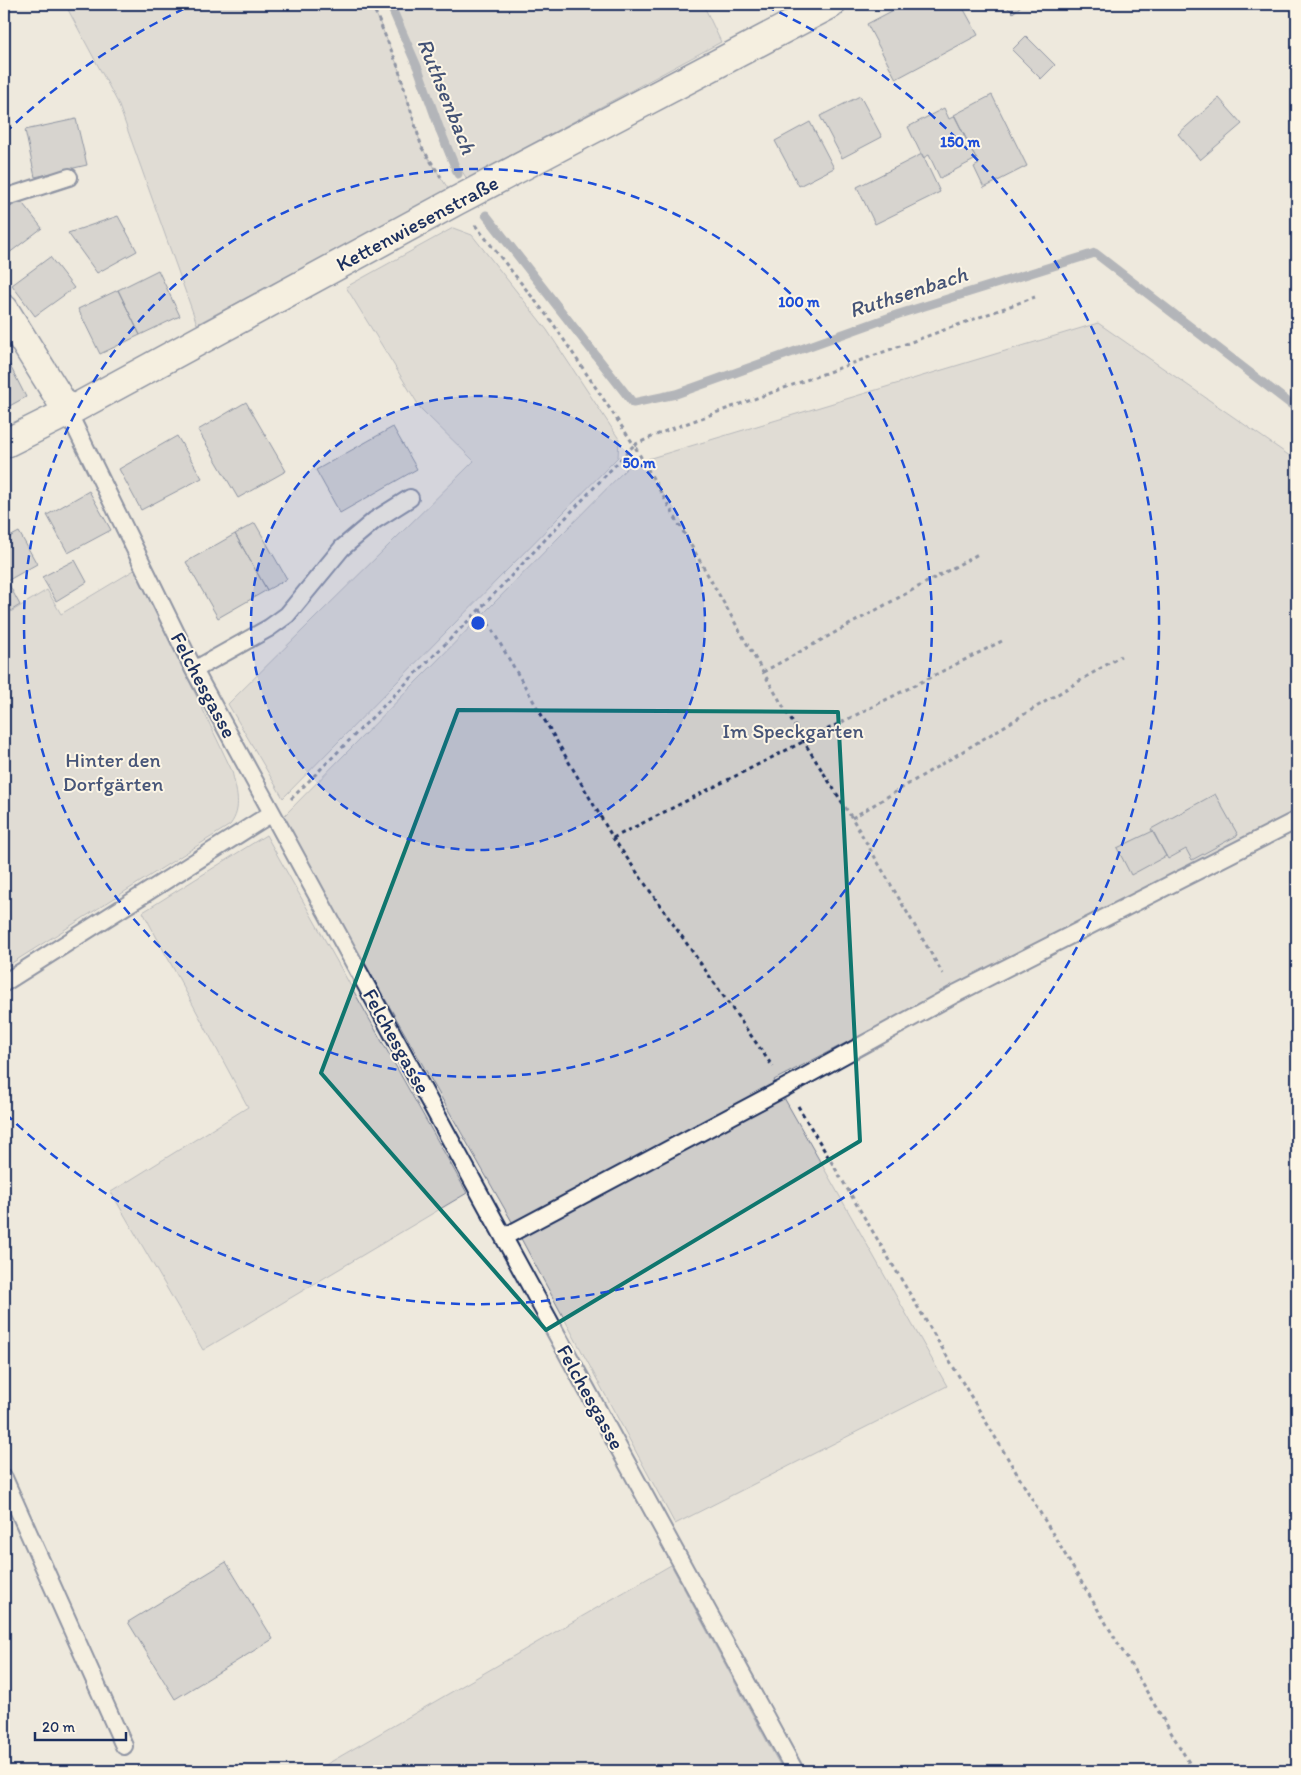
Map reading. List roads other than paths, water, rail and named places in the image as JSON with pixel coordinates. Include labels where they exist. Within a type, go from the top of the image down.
[{"type":"street","name":"Kettenwiesenstraße","points":[[4,444],[68,412],[456,201],[831,4]]},
{"type":"street","name":"Felchesgasse","points":[[4,310],[68,412]]},
{"type":"lane","points":[[4,198],[69,177]]},
{"type":"lane","name":"Felchesgasse","points":[[68,412],[194,670],[795,1771]]},
{"type":"lane","points":[[194,670],[269,628],[287,615],[342,548],[375,520],[410,498]]},
{"type":"lane","points":[[4,983],[272,813]]},
{"type":"lane","points":[[504,1237],[786,1087],[955,994],[1297,820]]},
{"type":"lane","points":[[4,1478],[124,1746]]},
{"type":"waterway","name":"Ruthsenbach","points":[[390,4],[419,71],[458,174]]},
{"type":"waterway","name":"Ruthsenbach","points":[[486,215],[633,403],[676,394],[899,314],[1095,253],[1297,409]]},
{"type":"park label","name":"Im Speckgarten","points":[[793,730]]},
{"type":"park label","name":"Hinter den Dorfgärten","points":[[113,771]]}]
